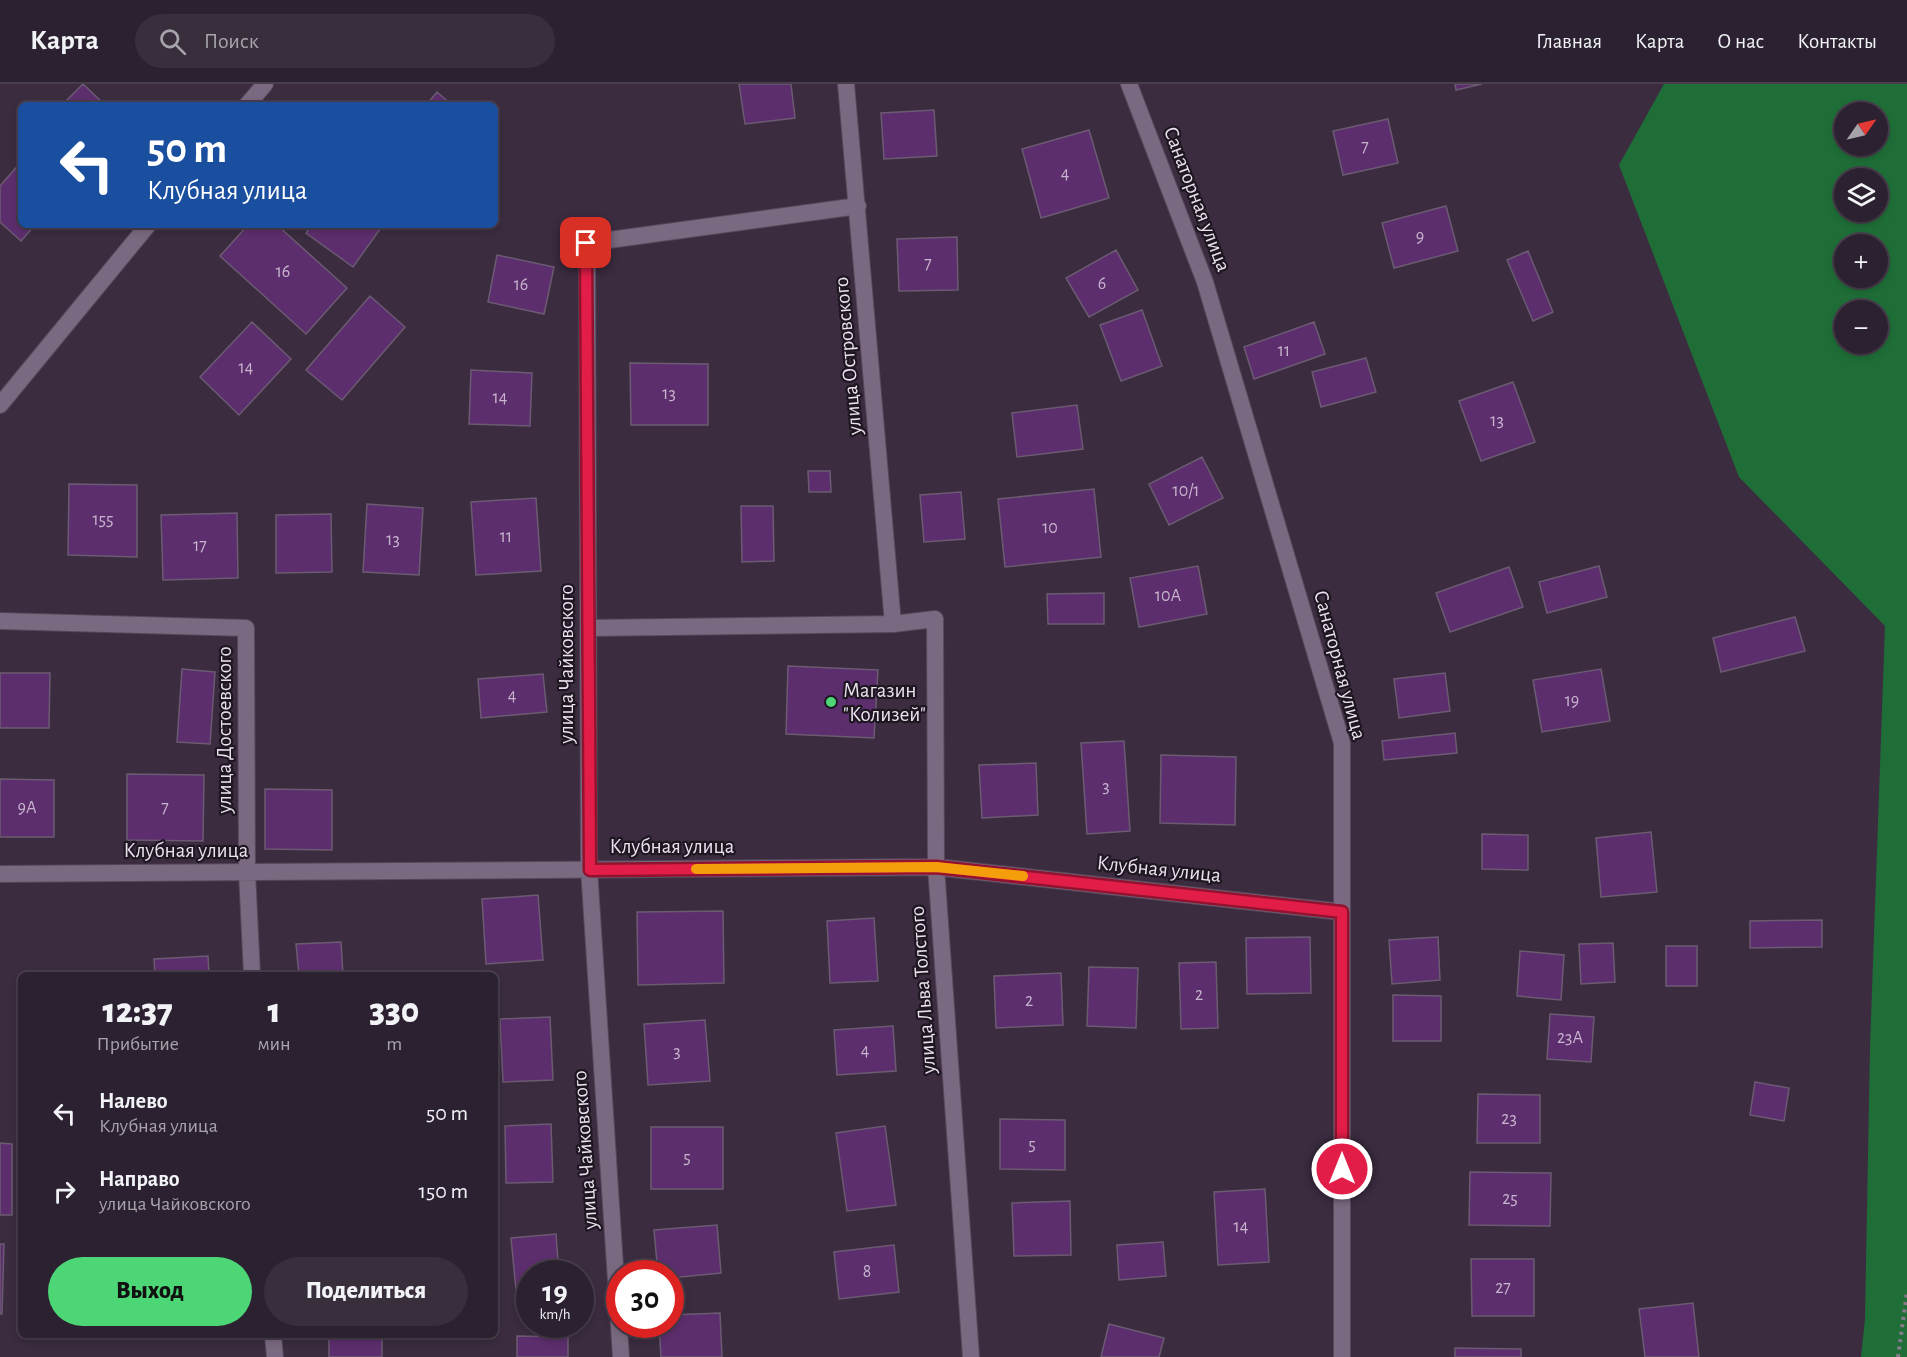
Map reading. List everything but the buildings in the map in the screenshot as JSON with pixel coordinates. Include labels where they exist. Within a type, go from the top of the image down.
[{"type":"street","points":[[250,102],[265,84]]},
{"type":"street","name":"улица Островского","points":[[846,84],[893,624]]},
{"type":"street","name":"Санаторная улица","points":[[1129,84],[1205,282],[1342,743],[1342,1357]]},
{"type":"street","name":"улица Чайковского","points":[[621,1357],[590,870],[586,243],[858,206]]},
{"type":"street","points":[[0,405],[146,228]]},
{"type":"street","name":"улица Льва Толстого","points":[[893,624],[935,619],[936,867],[971,1357]]},
{"type":"street","name":"улица Достоевского","points":[[0,621],[246,628],[246,872],[252,972]]},
{"type":"street","points":[[589,628],[893,624]]},
{"type":"street","name":"Клубная улица","points":[[0,874],[936,867],[1342,912]]},
{"type":"street","points":[[273,1338],[275,1357]]},
{"type":"path","points":[[1898,1357],[1907,1292]]},
{"type":"green space","points":[[1664,84],[1907,84],[1907,1357],[1861,1357],[1865,1319],[1870,1047],[1885,626],[1739,477],[1619,165]]},
{"type":"slow traffic","points":[[696,869],[936,867],[1023,876]]},
{"type":"place","name":"Магазин \"Колизей\"","points":[[831,702]]},
{"type":"route","points":[[586,243],[590,870],[936,867],[1342,912],[1342,1169]]}]
